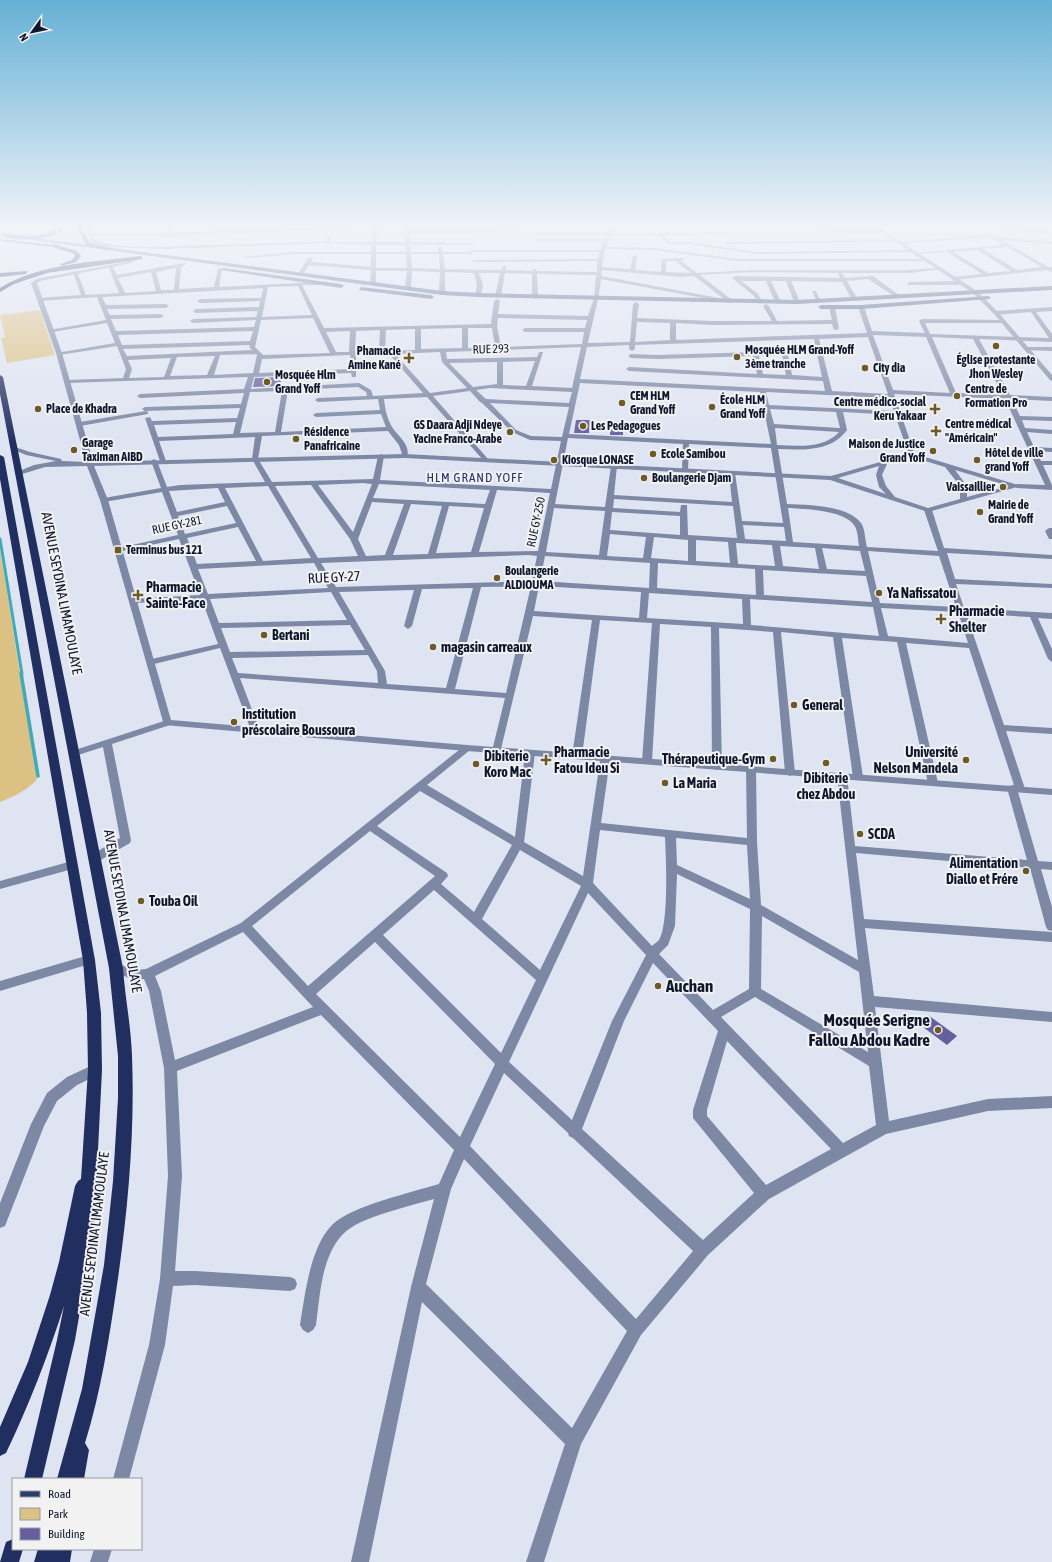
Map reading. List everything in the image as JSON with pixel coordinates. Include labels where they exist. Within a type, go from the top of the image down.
[{"type":"highway","name":"AVENUE SEYDINA LIMAMOULAYE","points":[[0,377],[116,968],[124,1055],[124,1131],[122,1174],[112,1256],[91,1390],[66,1478]]},
{"type":"highway","name":"AVENUE SEYDINA LIMAMOULAYE","points":[[1,465],[89,960],[94,1013],[94,1070],[86,1229],[66,1340],[33,1478]]},
{"type":"highway","points":[[0,1447],[15,1417],[31,1375],[65,1273],[91,1150]]},
{"type":"highway","points":[[75,1478],[91,1390]]},
{"type":"highway","points":[[9,1562],[13,1550]]},
{"type":"highway","points":[[44,1562],[48,1550]]},
{"type":"highway","points":[[60,1562],[62,1550]]},
{"type":"main road","points":[[473,298],[596,301],[760,302],[797,302],[854,298]]},
{"type":"main road","points":[[492,298],[518,298]]},
{"type":"main road","points":[[549,298],[636,304],[832,307],[861,307],[981,298]]},
{"type":"street","points":[[64,298],[40,299],[52,330],[68,382],[90,464],[104,500],[167,724]]},
{"type":"street","points":[[100,298],[129,369],[125,380]]},
{"type":"street","points":[[158,323],[171,298]]},
{"type":"street","points":[[184,345],[201,298]]},
{"type":"street","points":[[306,298],[334,354]]},
{"type":"street","name":"RUE GY-250","points":[[497,751],[536,582],[555,491],[564,438],[590,318],[596,298]]},
{"type":"street","points":[[713,298],[730,301]]},
{"type":"street","points":[[726,298],[730,301]]},
{"type":"street","points":[[757,298],[760,302]]},
{"type":"street","points":[[776,298],[778,302]]},
{"type":"street","points":[[795,298],[797,302]]},
{"type":"street","points":[[981,298],[1004,322],[1052,379]]},
{"type":"street","points":[[200,301],[264,299],[252,350],[258,354]]},
{"type":"street","points":[[498,299],[494,316],[494,326],[498,348]]},
{"type":"street","points":[[627,383],[636,304]]},
{"type":"street","points":[[104,308],[166,306]]},
{"type":"street","points":[[766,306],[775,322]]},
{"type":"street","points":[[832,307],[838,336]]},
{"type":"street","points":[[861,307],[912,455]]},
{"type":"street","points":[[196,311],[261,309]]},
{"type":"street","points":[[996,314],[1052,309]]},
{"type":"street","points":[[1032,310],[1052,339]]},
{"type":"street","points":[[193,321],[315,316]]},
{"type":"street","points":[[494,316],[590,318]]},
{"type":"street","points":[[525,317],[526,338]]},
{"type":"street","points":[[52,330],[108,319],[158,323],[189,331],[257,329]]},
{"type":"street","points":[[635,320],[673,322],[714,334],[816,337],[870,334],[1052,339]]},
{"type":"street","points":[[954,395],[923,320],[1004,322]]},
{"type":"street","points":[[673,322],[673,343]]},
{"type":"street","points":[[526,338],[543,346],[673,343],[775,322],[835,322]]},
{"type":"street","points":[[114,333],[158,323]]},
{"type":"street","points":[[323,330],[494,326]]},
{"type":"street","points":[[464,327],[465,349]]},
{"type":"street","points":[[418,328],[418,351]]},
{"type":"street","points":[[352,329],[351,350],[354,371],[353,385]]},
{"type":"street","points":[[382,352],[383,329]]},
{"type":"street","points":[[124,358],[218,354],[334,354],[498,348],[526,338],[588,330]]},
{"type":"street","points":[[714,334],[725,364],[724,387]]},
{"type":"street","points":[[816,337],[829,393]]},
{"type":"street","points":[[975,337],[1008,398],[1051,488]]},
{"type":"street","points":[[59,353],[119,346],[254,343]]},
{"type":"street","points":[[225,354],[229,344]]},
{"type":"street","points":[[529,387],[543,346]]},
{"type":"street","points":[[1027,349],[1052,349]]},
{"type":"street","points":[[443,350],[444,362],[482,401],[514,430],[524,436],[686,442],[774,448],[813,447],[837,439],[844,430],[840,411]]},
{"type":"street","points":[[390,352],[486,460]]},
{"type":"street","points":[[629,368],[690,372],[725,364],[756,354],[820,352]]},
{"type":"street","points":[[785,353],[789,377]]},
{"type":"street","points":[[210,376],[218,354]]},
{"type":"street","points":[[236,435],[258,354]]},
{"type":"street","points":[[756,354],[760,375]]},
{"type":"street","points":[[166,379],[175,356]]},
{"type":"street","points":[[631,356],[690,356],[725,364],[760,375],[825,378]]},
{"type":"street","points":[[690,356],[690,372]]},
{"type":"street","name":"RUE 293","points":[[444,362],[539,359]]},
{"type":"street","points":[[500,360],[500,386]]},
{"type":"street","points":[[137,388],[166,379],[253,374],[354,371]]},
{"type":"street","points":[[68,382],[125,380],[137,388],[247,391],[353,385],[366,388],[370,394],[370,398]]},
{"type":"street","points":[[577,380],[829,393],[954,395],[1052,399]]},
{"type":"street","points":[[315,423],[319,386]]},
{"type":"street","points":[[318,400],[429,396],[470,388],[500,386],[575,390]]},
{"type":"street","points":[[137,388],[163,461]]},
{"type":"street","points":[[278,433],[285,389]]},
{"type":"street","points":[[762,389],[765,407],[771,426],[790,544]]},
{"type":"street","points":[[381,397],[390,429],[403,445],[405,456]]},
{"type":"street","points":[[482,401],[572,405]]},
{"type":"street","points":[[80,424],[145,411],[244,406]]},
{"type":"street","points":[[765,407],[898,413]]},
{"type":"street","points":[[155,439],[278,433],[315,423],[384,412]]},
{"type":"street","points":[[1017,418],[1052,419]]},
{"type":"street","points":[[150,423],[240,420]]},
{"type":"street","points":[[315,423],[390,429]]},
{"type":"street","points":[[771,426],[844,430]]},
{"type":"street","points":[[1023,430],[1052,432]]},
{"type":"street","points":[[259,434],[255,459],[272,484],[332,590],[371,652],[381,671],[383,686]]},
{"type":"street","points":[[685,470],[686,442]]},
{"type":"street","points":[[1031,448],[1052,450]]},
{"type":"street","points":[[15,449],[28,454],[52,458],[66,463]]},
{"type":"street","points":[[831,478],[912,455],[1017,486],[1051,488]]},
{"type":"street","points":[[354,539],[376,482],[381,456]]},
{"type":"street","points":[[19,473],[39,465],[66,463],[90,464],[154,461],[405,456],[831,478],[928,510],[1017,486]]},
{"type":"street","points":[[154,461],[255,731]]},
{"type":"street","points":[[884,463],[879,475],[883,488],[893,498]]},
{"type":"street","points":[[1038,463],[1052,464]]},
{"type":"street","points":[[603,557],[614,466]]},
{"type":"street","points":[[946,466],[964,485],[965,494],[963,500]]},
{"type":"street","points":[[732,473],[738,523],[734,565]]},
{"type":"street","points":[[104,500],[164,489],[313,483],[376,482],[555,491]]},
{"type":"street","points":[[313,483],[354,539],[363,558]]},
{"type":"street","points":[[221,486],[260,562]]},
{"type":"street","points":[[474,555],[494,487]]},
{"type":"street","points":[[610,497],[735,504]]},
{"type":"street","points":[[369,500],[488,506]]},
{"type":"street","points":[[388,557],[408,502]]},
{"type":"street","points":[[684,502],[684,514],[692,563]]},
{"type":"street","points":[[174,515],[230,503]]},
{"type":"street","points":[[430,556],[446,504]]},
{"type":"street","points":[[551,506],[684,514]]},
{"type":"street","points":[[784,506],[821,508],[850,518],[858,524],[865,549],[868,574],[884,638]]},
{"type":"street","points":[[928,510],[953,581],[1000,728],[1035,865],[1050,914],[1052,927]]},
{"type":"street","points":[[738,523],[787,525]]},
{"type":"street","name":"RUE GY-281","points":[[118,550],[241,524]]},
{"type":"street","points":[[1052,530],[1049,531],[1052,537]]},
{"type":"street","points":[[606,532],[865,549],[1052,557]]},
{"type":"street","points":[[643,621],[649,590],[650,535]]},
{"type":"street","points":[[776,543],[779,569]]},
{"type":"street","points":[[818,546],[824,572]]},
{"type":"street","points":[[193,567],[260,562],[388,557],[541,554],[868,574]]},
{"type":"street","points":[[759,568],[760,596]]},
{"type":"street","points":[[953,581],[1052,586]]},
{"type":"street","name":"RUE GY-27","points":[[133,601],[332,590],[536,582],[1052,616]]},
{"type":"street","points":[[450,692],[478,585]]},
{"type":"street","points":[[408,626],[419,587]]},
{"type":"street","points":[[746,596],[747,627]]},
{"type":"street","points":[[529,613],[596,619],[747,627],[973,646]]},
{"type":"street","points":[[1033,615],[1051,655]]},
{"type":"street","points":[[577,756],[596,619]]},
{"type":"street","points":[[216,626],[353,622]]},
{"type":"street","points":[[647,760],[656,622]]},
{"type":"street","points":[[715,626],[717,767]]},
{"type":"street","points":[[777,630],[790,772]]},
{"type":"street","points":[[837,634],[858,777]]},
{"type":"street","points":[[901,639],[933,783]]},
{"type":"street","points":[[150,662],[223,645]]},
{"type":"street","points":[[226,655],[371,652]]},
{"type":"street","points":[[234,675],[510,696]]},
{"type":"street","points":[[75,753],[167,724],[497,751],[647,760],[717,767],[1052,792]]},
{"type":"street","points":[[1000,728],[1052,731]]},
{"type":"street","points":[[95,858],[126,840],[107,744]]},
{"type":"street","points":[[116,968],[134,975],[148,974],[245,926],[467,748]]},
{"type":"street","points":[[475,920],[518,843],[530,753]]},
{"type":"street","points":[[360,1562],[418,1287],[444,1190],[462,1148],[587,884],[605,759],[602,758]]},
{"type":"street","points":[[751,769],[752,842],[756,907],[755,991]]},
{"type":"street","points":[[842,776],[883,1128]]},
{"type":"street","points":[[420,786],[587,884],[652,954],[841,1150]]},
{"type":"street","points":[[308,994],[443,876],[370,826]]},
{"type":"street","points":[[595,826],[752,842]]},
{"type":"street","points":[[574,1132],[618,1021],[652,954],[664,942],[669,926],[672,867],[670,833]]},
{"type":"street","points":[[850,849],[1052,866]]},
{"type":"street","points":[[0,885],[72,865]]},
{"type":"street","points":[[672,867],[756,907],[864,970]]},
{"type":"street","points":[[434,884],[542,978]]},
{"type":"street","points":[[859,923],[1052,937]]},
{"type":"street","points":[[245,926],[308,994],[462,1148],[636,1330]]},
{"type":"street","points":[[376,935],[502,1063],[574,1132],[703,1250]]},
{"type":"street","points":[[0,986],[89,960]]},
{"type":"street","points":[[121,1478],[157,1345],[167,1279],[175,1176],[170,1068],[155,991],[148,974]]},
{"type":"street","points":[[713,1016],[755,991]]},
{"type":"street","points":[[755,991],[876,1063]]},
{"type":"street","points":[[868,1001],[1052,1017]]},
{"type":"street","points":[[170,1068],[323,1009]]},
{"type":"street","points":[[725,1028],[700,1110],[700,1118],[764,1194]]},
{"type":"street","points":[[0,1221],[36,1130],[52,1097],[72,1081],[94,1070]]},
{"type":"street","points":[[535,1562],[574,1441],[636,1330],[703,1250],[764,1194],[883,1128],[988,1105],[1052,1102]]},
{"type":"street","points":[[308,1325],[319,1267],[329,1241],[338,1228],[355,1218],[444,1190]]},
{"type":"street","points":[[167,1279],[195,1278],[290,1284]]},
{"type":"street","points":[[418,1287],[574,1441]]},
{"type":"street","points":[[99,1562],[102,1550]]},
{"type":"green space","points":[[40,310],[55,355],[7,363],[1,338],[5,337],[0,315]]},
{"type":"green space","points":[[0,549],[37,779],[25,790],[0,802]]},
{"type":"building","name":"Mosquée Hlm Grand Yoff","points":[[282,377],[280,386],[253,387],[255,378]]},
{"type":"building","points":[[576,420],[590,420],[589,433],[574,433]]},
{"type":"building","points":[[611,421],[623,422],[623,435],[610,435]]},
{"type":"building","name":"Mosquée Serigne Fallou Abdou Kadre","points":[[928,1015],[957,1036],[947,1045],[919,1024]]},
{"type":"waterway","points":[[0,539],[22,674]]},
{"type":"waterway","points":[[21,673],[38,776]]},
{"type":"place","name":"Église protestante Jhon Wesley","points":[[996,346]]},
{"type":"place","name":"Mosquée HLM Grand-Yoff 3ème tranche","points":[[737,357]]},
{"type":"place","name":"Phamacie Amine Kané","points":[[409,358]]},
{"type":"place","name":"City dia","points":[[865,368]]},
{"type":"place","name":"Mosquée Hlm Grand Yoff","points":[[267,382]]},
{"type":"place","name":"Centre de Formation Pro","points":[[957,396]]},
{"type":"place","name":"CEM HLM Grand Yoff","points":[[622,403]]},
{"type":"place","name":"École HLM Grand Yoff","points":[[712,407]]},
{"type":"place","name":"Place de Khadra","points":[[38,409]]},
{"type":"place","name":"Centre médico-social Keru Yakaar","points":[[935,409]]},
{"type":"place","name":"Les Pedagogues","points":[[583,426]]},
{"type":"place","name":"Centre médical \"Américain\"","points":[[936,431]]},
{"type":"place","name":"GS Daara Adji Ndeye Yacine Franco-Arabe","points":[[510,432]]},
{"type":"place","name":"Résidence Panafricaine","points":[[296,439]]},
{"type":"place","name":"Garage Taximan AIBD","points":[[74,450]]},
{"type":"place","name":"Maison de Justice Grand Yoff","points":[[933,451]]},
{"type":"place","name":"Ecole Samibou","points":[[653,454]]},
{"type":"place","name":"Kiosque LONASE","points":[[554,460]]},
{"type":"place","name":"Hôtel de ville grand Yoff","points":[[977,460]]},
{"type":"place","name":"Boulangerie Djam","points":[[644,478]]},
{"type":"place","name":"Vaissaillier","points":[[1003,487]]},
{"type":"place","name":"Mairie de Grand Yoff","points":[[980,512]]},
{"type":"place","name":"Terminus bus 121","points":[[118,550]]},
{"type":"place","name":"Boulangerie ALDIOUMA","points":[[497,578]]},
{"type":"place","name":"Ya Nafissatou","points":[[879,593]]},
{"type":"place","name":"Pharmacie Sainte-Face","points":[[138,595]]},
{"type":"place","name":"Pharmacie Shelter","points":[[941,619]]},
{"type":"place","name":"Bertani","points":[[264,635]]},
{"type":"place","name":"magasin carreaux","points":[[433,647]]},
{"type":"place","name":"General","points":[[794,705]]},
{"type":"place","name":"Institution préscolaire Boussoura","points":[[234,722]]},
{"type":"place","name":"Thérapeutique-Gym","points":[[773,759]]},
{"type":"place","name":"Pharmacie Fatou Ideu Si","points":[[546,760]]},
{"type":"place","name":"Université Nelson Mandela","points":[[966,760]]},
{"type":"place","name":"Dibiterie chez Abdou","points":[[826,763]]},
{"type":"place","name":"Dibiterie Koro Mac","points":[[476,764]]},
{"type":"place","name":"La Maria","points":[[665,783]]},
{"type":"place","name":"SCDA","points":[[860,834]]},
{"type":"place","name":"Alimentation Diallo et Frére","points":[[1026,871]]},
{"type":"place","name":"Touba Oil","points":[[141,901]]},
{"type":"place","name":"Auchan","points":[[658,986]]},
{"type":"place","name":"Mosquée Serigne Fallou Abdou Kadre","points":[[938,1030]]},
{"type":"district","name":"HLM GRAND YOFF","points":[[475,477]]}]
